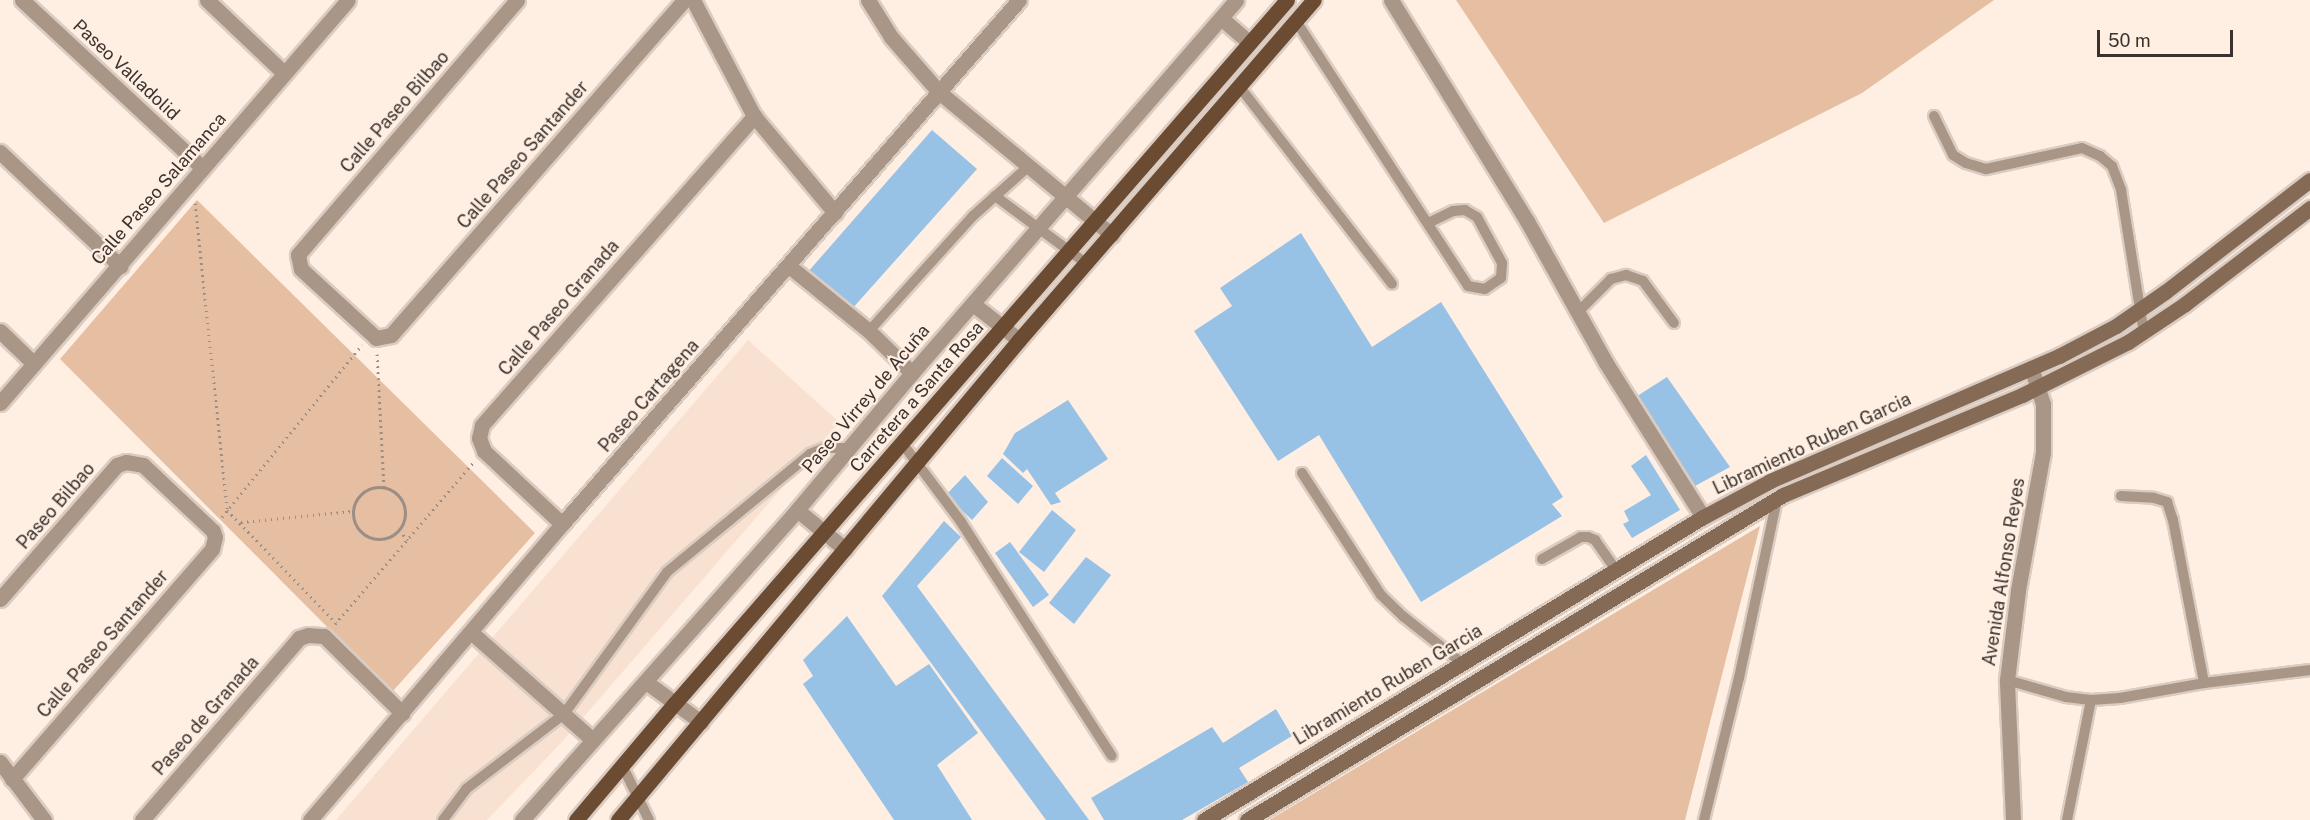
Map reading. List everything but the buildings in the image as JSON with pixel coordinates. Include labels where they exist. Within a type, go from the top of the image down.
[{"type":"main road","name":"Carretera a Santa Rosa","points":[[576,820],[675,703],[1287,0]]},
{"type":"main road","points":[[618,820],[1019,340],[1314,0]]},
{"type":"street","name":"Paseo Valladolid","points":[[22,0],[203,168]]},
{"type":"street","points":[[207,0],[285,73]]},
{"type":"street","name":"Calle Paseo Salamanca","points":[[0,403],[348,0]]},
{"type":"street","name":"Calle Paseo Bilbao","points":[[373,336],[301,269],[297,259],[301,249],[517,0]]},
{"type":"street","name":"Calle Paseo Santander","points":[[373,336],[391,335],[684,0]]},
{"type":"street","points":[[693,0],[754,116],[835,213]]},
{"type":"street","points":[[868,0],[891,37],[939,92],[1112,235]]},
{"type":"street","name":"Paseo Cartagena","points":[[310,820],[472,633],[562,524],[1019,0]]},
{"type":"street","name":"Paseo Virrey de Acuña","points":[[522,820],[797,510],[912,373],[1236,0]]},
{"type":"street","points":[[1391,0],[1527,221],[1578,312],[1702,517]]},
{"type":"street","points":[[1221,18],[1250,43]]},
{"type":"street","name":"Calle Paseo Granada","points":[[484,451],[479,438],[482,425],[754,116]]},
{"type":"street","points":[[0,152],[120,266]]},
{"type":"street","name":"Libramiento Ruben Garcia","points":[[1204,820],[1702,517],[1779,477],[2087,342],[2140,309],[2310,180]]},
{"type":"street","name":"Libramiento Ruben Garcia","points":[[1247,820],[1777,499],[2039,387],[2144,333],[2310,208]]},
{"type":"street","points":[[789,266],[869,331],[912,373]]},
{"type":"street","points":[[974,304],[1019,340]]},
{"type":"street","points":[[0,331],[34,364]]},
{"type":"street","name":"Avenida Alfonso Reyes","points":[[2013,820],[2007,680],[2018,590],[2043,452],[2043,405],[2031,368]]},
{"type":"street","points":[[484,451],[562,524]]},
{"type":"street","name":"Paseo Bilbao","points":[[0,599],[117,465],[126,462],[143,465],[213,531]]},
{"type":"street","points":[[797,510],[846,549]]},
{"type":"street","name":"Calle Paseo Santander","points":[[12,778],[212,549],[213,531]]},
{"type":"street","points":[[472,633],[592,739]]},
{"type":"street","name":"Paseo de Granada","points":[[146,819],[299,638],[308,635],[324,636]]},
{"type":"street","points":[[324,636],[402,713]]},
{"type":"street","points":[[646,682],[701,722]]},
{"type":"street","points":[[0,762],[44,820]]},
{"type":"lane","points":[[1296,21],[1468,286],[1485,289],[1501,278],[1502,263],[1477,217],[1465,210],[1453,211],[1428,223]]},
{"type":"lane","points":[[1239,86],[1392,284]]},
{"type":"lane","points":[[1934,116],[1953,155],[1986,169],[2082,148],[2100,156],[2112,166],[2121,190],[2144,333]]},
{"type":"lane","points":[[869,331],[973,216],[1029,166]]},
{"type":"lane","points":[[995,196],[1087,264]]},
{"type":"lane","points":[[1578,312],[1611,279],[1626,275],[1643,281],[1674,323]]},
{"type":"lane","points":[[902,443],[961,522],[1112,756]]},
{"type":"lane","points":[[443,820],[466,789],[564,714],[667,572],[810,454],[825,448],[849,448]]},
{"type":"lane","points":[[1302,472],[1381,595],[1404,617],[1462,663]]},
{"type":"lane","points":[[2121,496],[2154,498],[2167,502],[2174,520],[2204,683]]},
{"type":"lane","points":[[1704,820],[1739,678],[1777,499]]},
{"type":"lane","points":[[1542,560],[1581,537],[1588,537],[1595,540],[1616,570]]},
{"type":"lane","points":[[2007,680],[2066,697],[2091,700],[2120,698],[2204,683],[2310,670]]},
{"type":"lane","points":[[2067,820],[2091,700]]},
{"type":"lane","points":[[622,765],[649,820]]},
{"type":"path","points":[[193,181],[227,510],[336,623]]},
{"type":"path","points":[[213,531],[227,510],[373,336]]},
{"type":"path","points":[[373,336],[384,487]]},
{"type":"path","points":[[324,636],[484,451]]},
{"type":"path","points":[[373,487],[384,487],[394,491],[402,499],[405,520],[399,530],[390,537],[380,539],[369,537],[360,531],[354,522],[353,511],[356,500],[363,492],[373,487]]},
{"type":"path","points":[[241,522],[353,511]]},
{"type":"path","points":[[399,530],[408,540]]},
{"type":"shaded area","points":[[1456,0],[1994,0],[1862,93],[1604,223]]},
{"type":"shaded area","points":[[197,200],[535,533],[392,692],[60,359]]},
{"type":"shaded area","points":[[748,340],[839,422],[561,743],[487,820],[336,820]]},
{"type":"shaded area","points":[[1760,526],[1685,820],[1269,820]]}]
